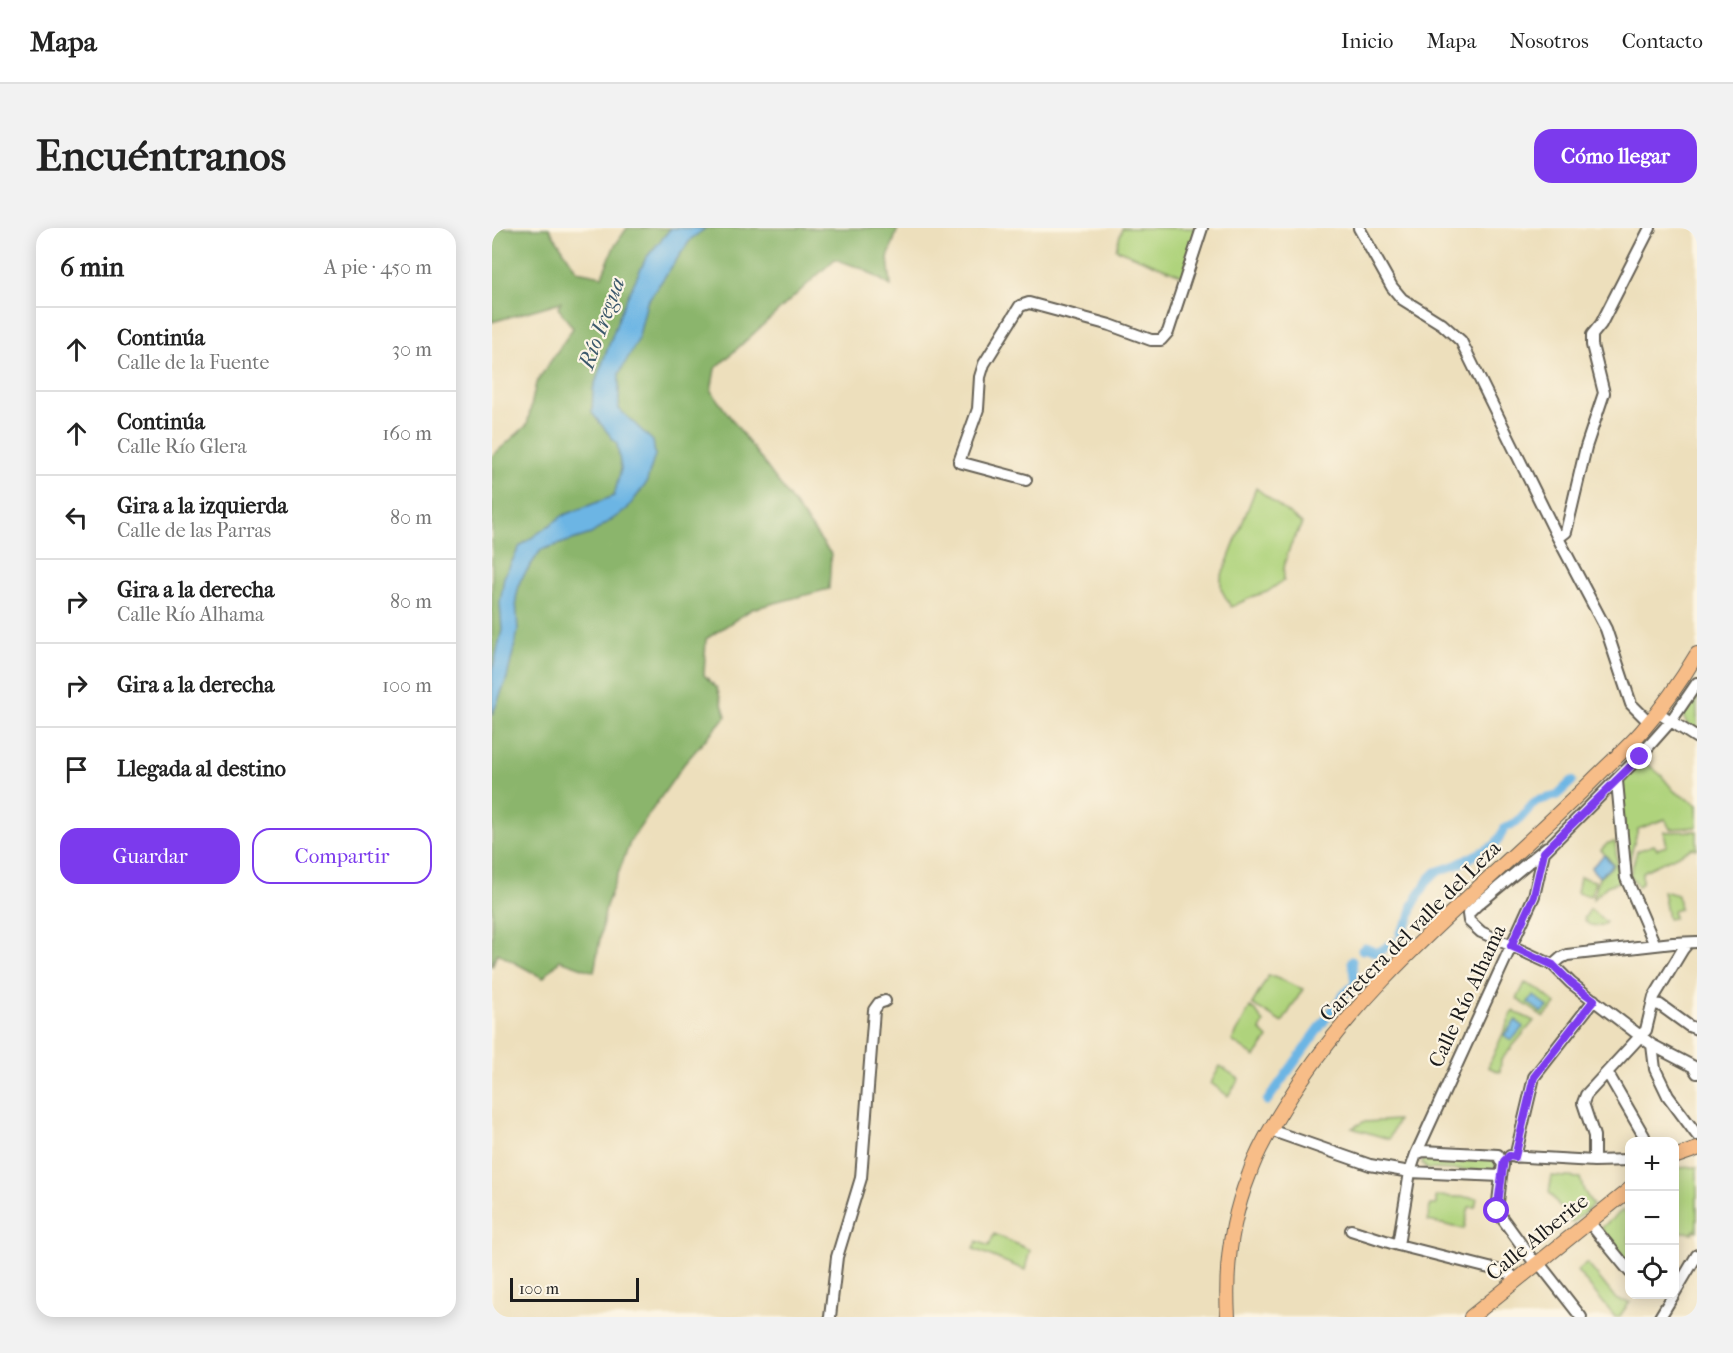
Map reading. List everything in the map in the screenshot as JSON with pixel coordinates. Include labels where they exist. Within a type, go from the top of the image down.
[{"type":"main road","name":"Carretera del valle del Leza","points":[[1228,1317],[1228,1254],[1236,1216],[1249,1174],[1270,1130],[1303,1075],[1362,1003],[1444,921],[1573,801],[1653,717],[1681,681],[1697,654]]},
{"type":"main road","points":[[1679,1155],[1697,1149]]},
{"type":"main road","name":"Calle Alberite","points":[[1471,1317],[1628,1191]]},
{"type":"street","points":[[1026,480],[959,462],[978,409],[980,377],[984,364],[1020,306],[1029,303],[1110,325],[1151,340],[1161,340],[1168,332],[1202,228]]},
{"type":"street","points":[[1359,228],[1401,299],[1442,324],[1461,341],[1557,538],[1606,629],[1631,704],[1653,717],[1671,721],[1697,738]]},
{"type":"street","points":[[1557,538],[1566,532],[1586,447],[1597,420],[1604,393],[1592,345],[1592,335],[1601,324],[1650,228]]},
{"type":"street","points":[[1697,683],[1671,721],[1617,781],[1553,843],[1522,866],[1468,914],[1468,921],[1481,932],[1553,965],[1571,983],[1652,1045],[1697,1069]]},
{"type":"street","points":[[1617,781],[1626,878],[1655,945]]},
{"type":"street","name":"Calle Río Alhama","points":[[1410,1172],[1534,896],[1544,852],[1553,843]]},
{"type":"street","points":[[1553,965],[1567,955],[1693,943]]},
{"type":"street","points":[[1594,1161],[1594,1136],[1583,1103],[1586,1095],[1646,1030],[1654,997],[1683,949],[1693,943]]},
{"type":"street","points":[[1581,1317],[1538,1262],[1531,1257],[1497,1211],[1504,1161],[1512,1157],[1534,1077],[1594,1000]]},
{"type":"street","points":[[830,1317],[837,1257],[861,1178],[874,1010],[879,1003],[885,1001]]},
{"type":"street","points":[[1654,1004],[1660,1005],[1689,1026],[1697,1029]]},
{"type":"street","points":[[1652,1045],[1655,1069],[1659,1078],[1668,1096],[1697,1135]]},
{"type":"street","points":[[1607,1072],[1644,1137]]},
{"type":"street","points":[[1270,1130],[1370,1165],[1426,1173],[1502,1171]]},
{"type":"street","points":[[1426,1173],[1414,1166],[1415,1157],[1423,1151],[1594,1161],[1625,1160]]},
{"type":"street","points":[[1498,1155],[1502,1171]]},
{"type":"street","points":[[1398,1245],[1410,1172]]},
{"type":"street","points":[[1589,1222],[1625,1267]]},
{"type":"street","points":[[1351,1230],[1398,1245],[1509,1273],[1516,1280]]},
{"type":"street","points":[[1679,1285],[1694,1268],[1697,1255]]},
{"type":"street","points":[[1660,1317],[1670,1299]]},
{"type":"green space","points":[[492,228],[549,228],[577,271],[602,276],[614,247],[627,228],[898,228],[888,258],[891,286],[863,269],[835,259],[715,369],[711,391],[831,554],[829,589],[752,609],[706,639],[704,675],[717,688],[726,716],[684,764],[631,840],[606,906],[594,972],[560,960],[543,978],[497,953],[492,967],[492,456],[527,425],[536,383],[573,328],[558,308],[561,302],[492,322]]},
{"type":"green space","points":[[1122,228],[1198,228],[1183,276],[1116,249]]},
{"type":"green space","points":[[1256,488],[1302,524],[1286,558],[1284,580],[1267,592],[1231,607],[1221,589],[1221,578]]},
{"type":"green space","points":[[1697,692],[1696,730],[1687,724],[1683,716],[1684,710]]},
{"type":"green space","points":[[1642,760],[1661,775],[1674,791],[1697,805],[1697,827],[1670,829],[1665,819],[1638,829],[1627,869],[1621,786]]},
{"type":"green space","points":[[1697,831],[1697,849],[1693,848],[1642,872],[1642,883],[1638,887],[1630,875],[1637,851],[1654,845],[1657,849],[1667,846],[1664,832]]},
{"type":"green space","points":[[1615,842],[1619,882],[1607,886],[1593,899],[1599,878],[1614,865],[1601,850],[1608,843]]},
{"type":"green space","points":[[1580,877],[1595,881],[1591,896],[1577,893]]},
{"type":"green space","points":[[1663,891],[1678,895],[1680,909],[1673,911],[1674,918],[1668,919]]},
{"type":"green space","points":[[1590,909],[1606,922],[1603,925],[1592,925],[1586,922],[1584,919]]},
{"type":"green space","points":[[1269,975],[1303,989],[1282,1023],[1252,1004]]},
{"type":"green space","points":[[1525,983],[1538,989],[1556,1004],[1544,1017],[1517,999]]},
{"type":"green space","points":[[1250,1007],[1264,1023],[1260,1030],[1268,1038],[1255,1057],[1232,1041]]},
{"type":"green space","points":[[1513,1011],[1534,1021],[1501,1060],[1500,1072],[1488,1067]]},
{"type":"green space","points":[[1220,1066],[1239,1079],[1228,1096],[1211,1083]]},
{"type":"green space","points":[[1398,1120],[1389,1139],[1352,1128],[1363,1122]]},
{"type":"green space","points":[[1425,1156],[1494,1157],[1497,1167],[1494,1171],[1427,1169],[1422,1163]]},
{"type":"green space","points":[[1697,1167],[1697,1231],[1694,1230],[1693,1233],[1679,1231],[1679,1168]]},
{"type":"green space","points":[[1552,1176],[1580,1178],[1584,1191],[1593,1205],[1572,1223],[1549,1192]]},
{"type":"green space","points":[[1436,1196],[1477,1198],[1475,1207],[1469,1207],[1464,1229],[1428,1221],[1430,1205],[1436,1205]]},
{"type":"green space","points":[[1623,1210],[1625,1212],[1625,1259],[1601,1228]]},
{"type":"green space","points":[[994,1234],[1030,1250],[1025,1270],[974,1249],[977,1241],[989,1246]]},
{"type":"green space","points":[[1587,1263],[1617,1300],[1630,1302],[1619,1317],[1615,1317],[1577,1271]]},
{"type":"water","points":[[671,228],[706,228],[691,239],[647,302],[638,340],[619,374],[619,409],[653,441],[655,455],[646,484],[627,509],[591,534],[541,550],[520,581],[516,599],[518,631],[507,678],[492,716],[492,672],[502,630],[500,603],[504,577],[520,546],[564,515],[614,496],[621,469],[617,444],[592,413],[593,389],[623,306],[646,258]]},
{"type":"water","points":[[1604,855],[1613,865],[1599,877],[1591,868]]},
{"type":"water","points":[[1534,996],[1548,1007],[1542,1013],[1528,1002]]},
{"type":"water","points":[[1516,1020],[1523,1027],[1511,1041],[1504,1035]]},
{"type":"waterway","points":[[1400,934],[1409,920],[1413,905],[1428,880],[1436,872],[1456,865],[1495,845],[1505,828],[1517,822],[1536,801],[1556,796],[1572,781]]},
{"type":"waterway","points":[[1362,950],[1365,948],[1377,953],[1394,942]]},
{"type":"waterway","points":[[1267,1101],[1343,995],[1355,984],[1352,961]]},
{"type":"route","points":[[1497,1211],[1504,1161],[1509,1156],[1515,1157],[1534,1077],[1594,1000],[1571,983],[1553,965],[1511,946],[1534,896],[1544,852],[1640,757]]},
{"type":"water label","name":"Río Iregua","points":[[601,323]]}]
